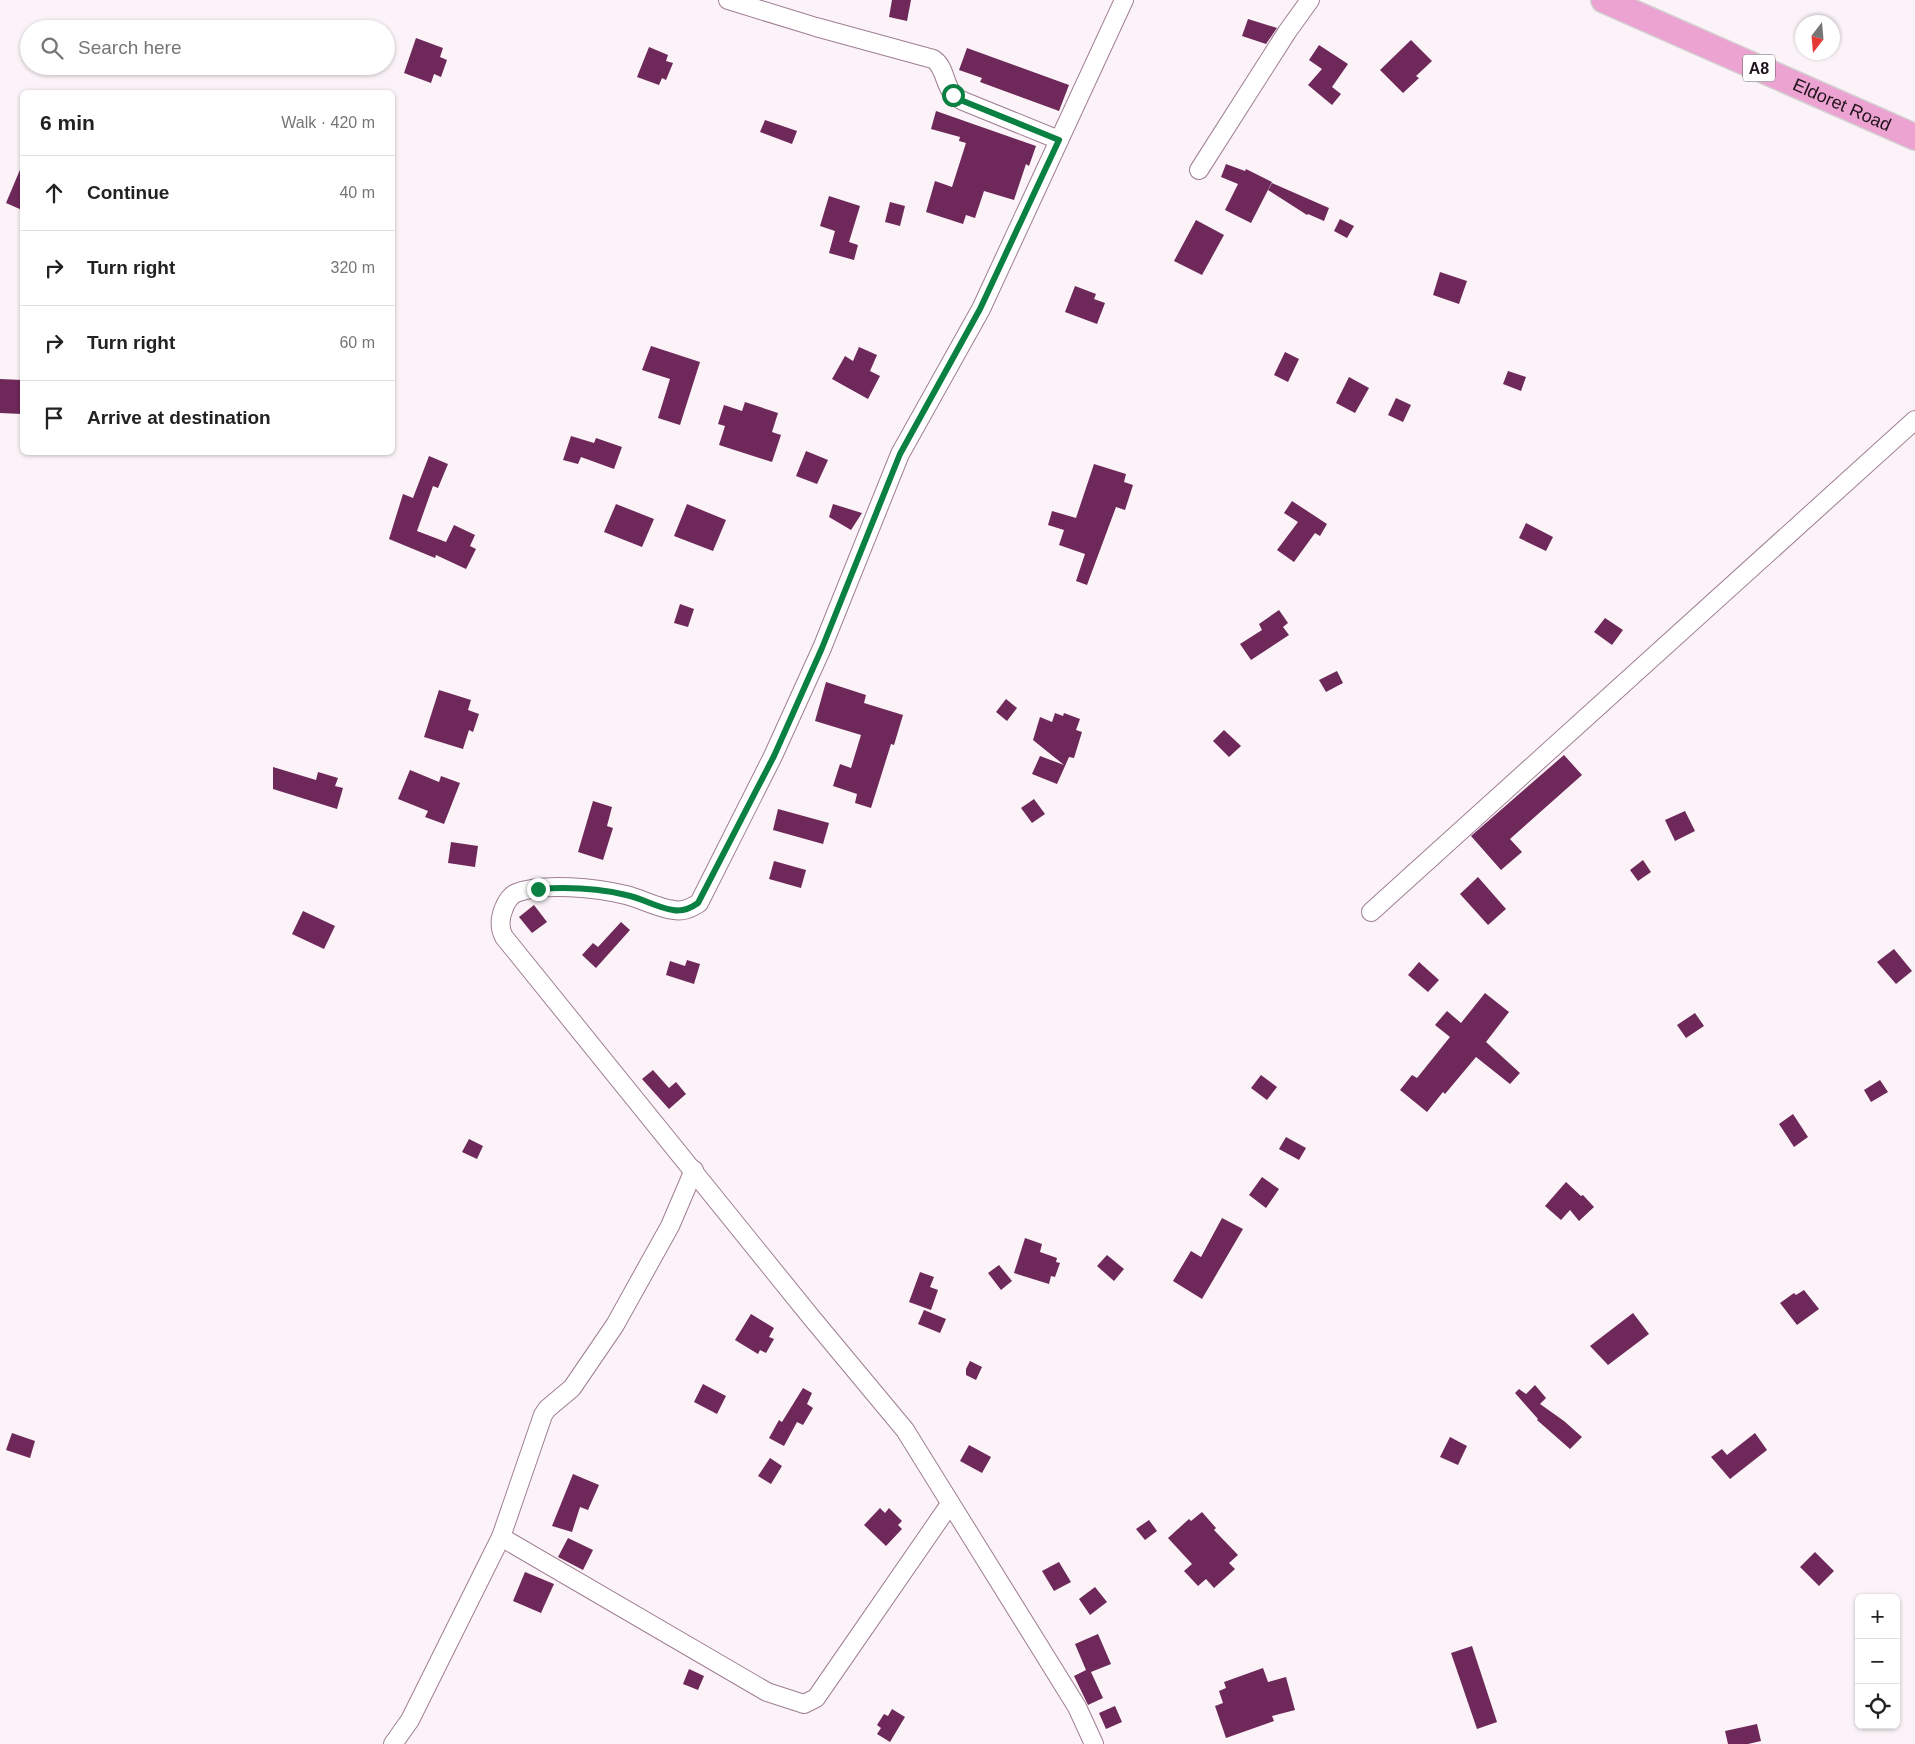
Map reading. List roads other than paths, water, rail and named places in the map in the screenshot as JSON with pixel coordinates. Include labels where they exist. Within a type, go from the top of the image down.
[{"type":"highway","name":"Eldoret Road","points":[[1604,0],[1915,137]]},
{"type":"street","points":[[728,0],[816,28],[933,59],[939,64],[953,95],[963,101],[1059,140]]},
{"type":"street","points":[[1094,1744],[1077,1707],[904,1430],[501,931],[502,912],[506,903],[514,894],[565,887],[627,895],[674,911],[689,910],[698,903],[774,756],[822,648],[900,454],[980,309],[1124,0]]},
{"type":"street","points":[[1199,170],[1287,32],[1310,0]]},
{"type":"street","points":[[1371,912],[1915,420]]},
{"type":"street","points":[[393,1744],[410,1720],[502,1537],[543,1414],[572,1388],[615,1324],[670,1226],[694,1170]]},
{"type":"street","points":[[502,1537],[767,1692],[804,1704],[816,1698],[950,1504]]}]
